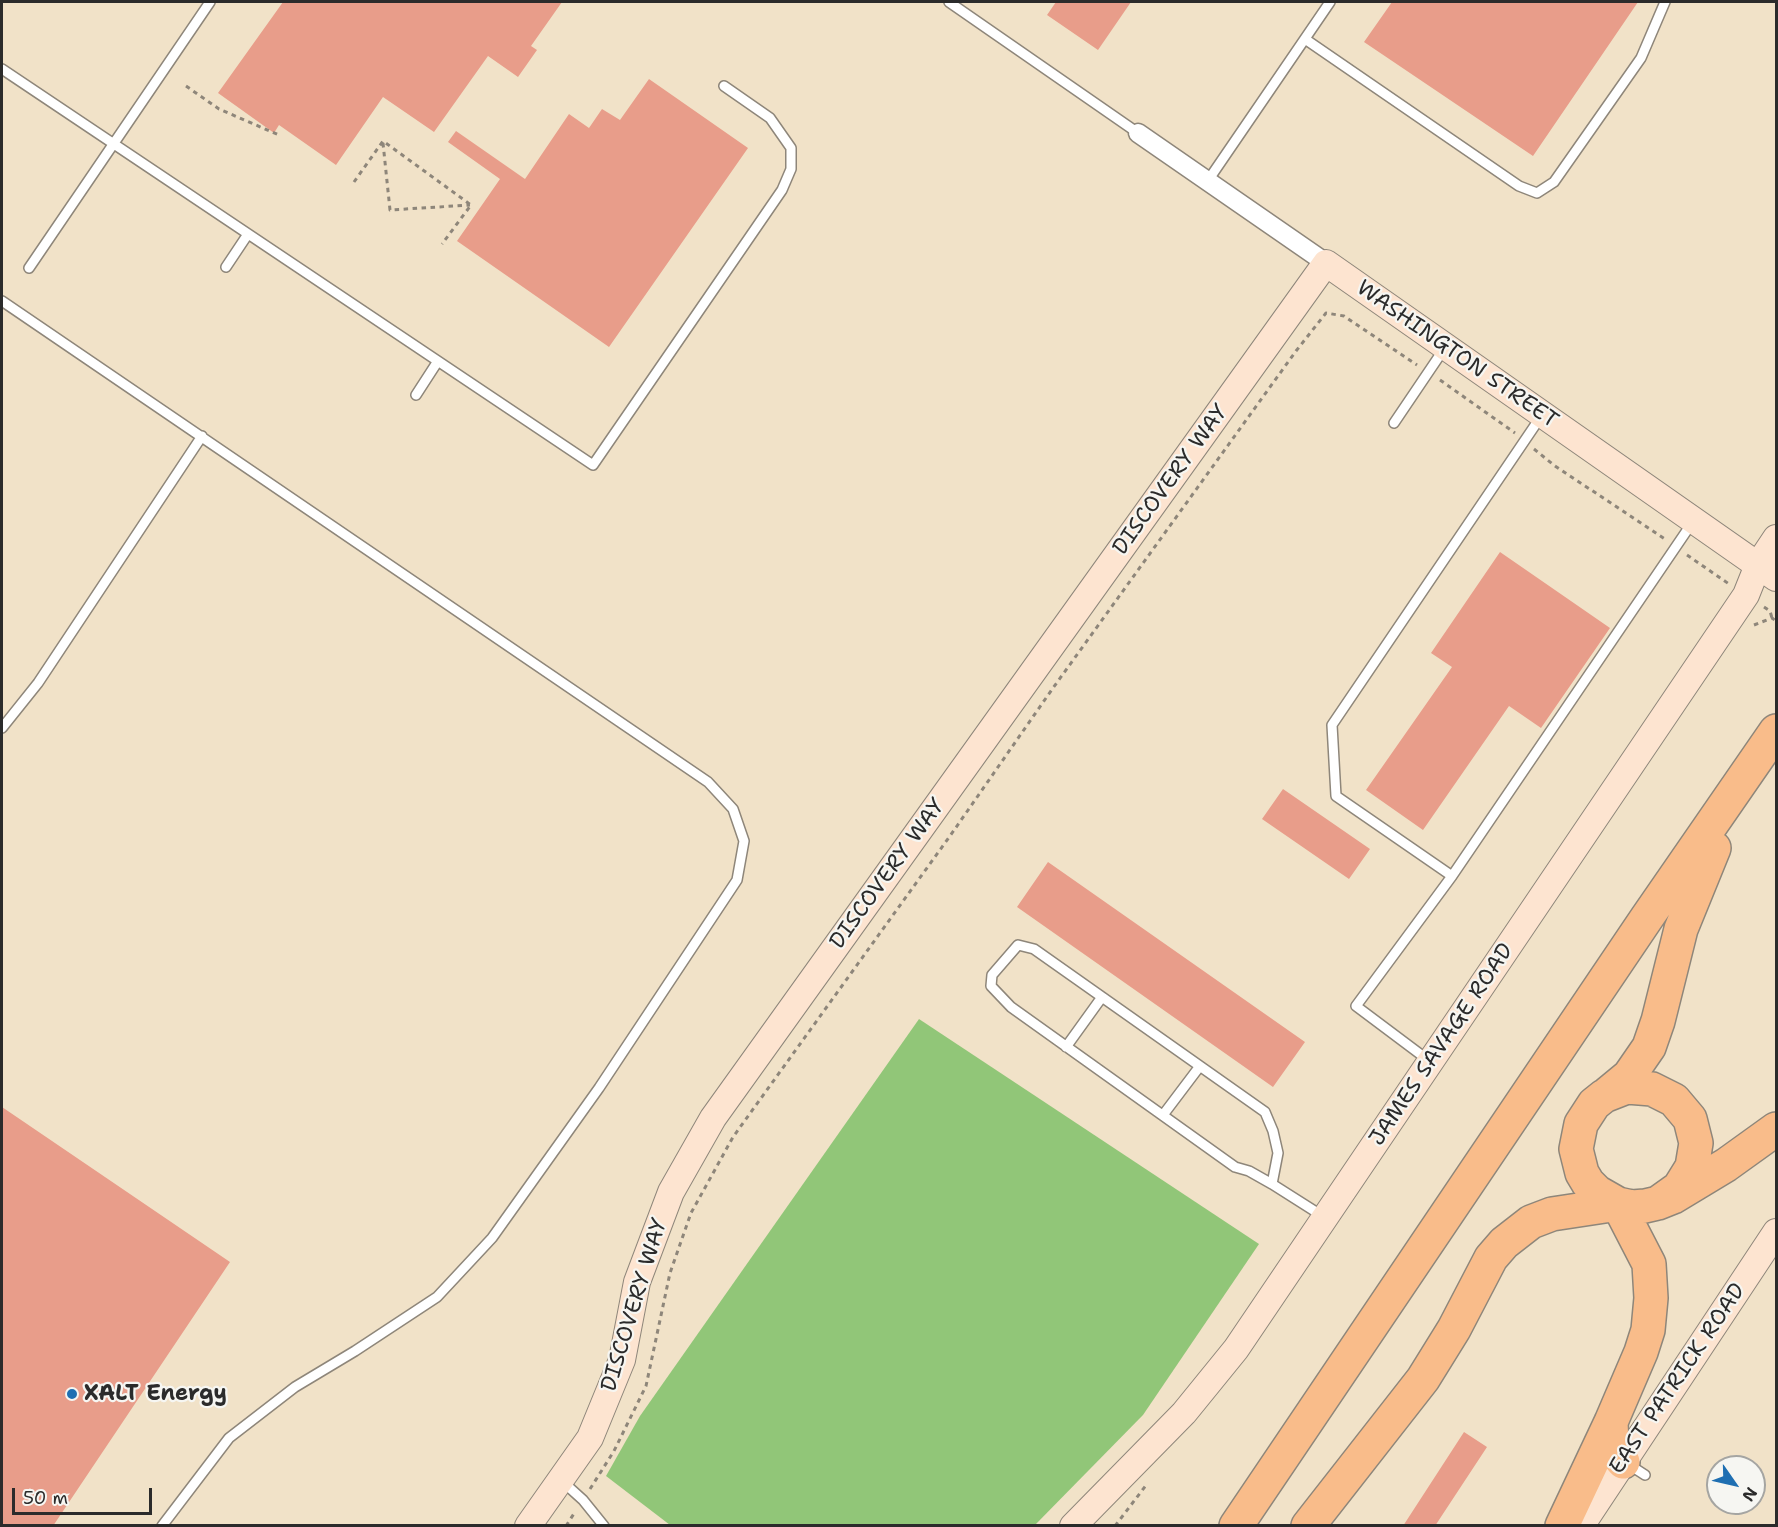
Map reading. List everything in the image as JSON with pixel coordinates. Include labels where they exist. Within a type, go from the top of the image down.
[{"type":"highway","points":[[1236,1526],[1646,919],[1776,731]]},
{"type":"highway","points":[[1729,800],[1713,849],[1681,929],[1658,1021],[1649,1047],[1629,1076],[1594,1104],[1581,1124],[1576,1149],[1580,1167],[1588,1183],[1602,1196],[1618,1204],[1632,1207],[1658,1203],[1673,1197],[1701,1181],[1776,1129]]},
{"type":"highway","points":[[1604,1096],[1627,1087],[1652,1089],[1674,1100],[1690,1119],[1696,1143],[1692,1167],[1679,1188],[1658,1203]]},
{"type":"highway","points":[[1562,1526],[1611,1422],[1645,1341],[1652,1298],[1649,1264],[1618,1204]]},
{"type":"highway","points":[[1308,1526],[1423,1379],[1454,1329],[1486,1268],[1504,1242],[1531,1222],[1552,1214],[1618,1204]]},
{"type":"highway","points":[[1611,1422],[1612,1445],[1616,1454],[1634,1468]]},
{"type":"street","name":"WASHINGTON STREET","points":[[1137,133],[1767,571]]},
{"type":"street","name":"DISCOVERY WAY","points":[[528,1526],[590,1438],[622,1360],[637,1282],[667,1204],[712,1118],[1326,263]]},
{"type":"street","name":"JAMES SAVAGE ROAD","points":[[1073,1526],[1164,1435],[1205,1389],[1236,1349],[1746,595],[1767,571],[1776,538]]},
{"type":"street","name":"EAST PATRICK ROAD","points":[[1581,1526],[1634,1468],[1776,1233]]},
{"type":"lane","points":[[29,268],[210,2]]},
{"type":"lane","points":[[949,2],[1137,133]]},
{"type":"lane","points":[[1207,182],[1330,2]]},
{"type":"lane","points":[[1305,39],[1519,186],[1537,193],[1554,182],[1641,58],[1665,2]]},
{"type":"lane","points":[[2,69],[593,465],[782,190],[791,169],[791,148],[770,118],[724,86]]},
{"type":"lane","points":[[226,267],[248,234]]},
{"type":"lane","points":[[2,301],[708,782],[733,809],[744,841],[736,880],[599,1088],[492,1238],[437,1297],[355,1351],[295,1386],[229,1438],[162,1526]]},
{"type":"lane","points":[[1394,423],[1446,347]]},
{"type":"lane","points":[[416,395],[438,362]]},
{"type":"lane","points":[[1452,876],[1336,796],[1332,725],[1542,415]]},
{"type":"lane","points":[[2,728],[38,683],[202,436]]},
{"type":"lane","points":[[1430,1062],[1356,1006],[1452,876],[1694,520]]},
{"type":"lane","points":[[1272,1184],[1278,1153],[1274,1131],[1265,1112],[1034,950],[1018,945],[992,975],[991,986],[1011,1007],[1235,1167],[1272,1184],[1326,1218]]},
{"type":"lane","points":[[1066,1047],[1102,997]]},
{"type":"lane","points":[[1163,1115],[1200,1066]]},
{"type":"lane","points":[[560,1480],[582,1500],[604,1526]]},
{"type":"path","points":[[186,86],[219,109],[279,135]]},
{"type":"path","points":[[354,182],[383,141]]},
{"type":"path","points":[[383,141],[390,210],[471,205]]},
{"type":"path","points":[[383,141],[471,205]]},
{"type":"path","points":[[442,244],[471,205]]},
{"type":"path","points":[[566,1526],[614,1451],[646,1386],[670,1274],[691,1213],[734,1137],[1053,688],[1296,351],[1326,313],[1344,316],[1503,423],[1555,466],[1770,611],[1772,618]]},
{"type":"green space","points":[[919,1019],[1259,1244],[1143,1415],[1035,1525],[670,1525],[606,1476],[640,1416]]},
{"type":"building","points":[[283,2],[562,2],[531,46],[537,50],[518,77],[488,56],[434,132],[383,97],[336,165],[279,125],[274,133],[218,93]]},
{"type":"building","points":[[1056,2],[1131,2],[1098,50],[1047,15]]},
{"type":"building","points":[[1392,2],[1638,2],[1533,156],[1364,42]]},
{"type":"building","points":[[649,79],[748,148],[609,347],[457,241],[500,179],[448,142],[456,131],[525,179],[569,114],[589,128],[602,109],[620,120]]},
{"type":"building","points":[[1500,552],[1610,628],[1541,728],[1509,706],[1423,830],[1366,790],[1452,667],[1431,653]]},
{"type":"building","points":[[1283,789],[1370,849],[1349,879],[1262,819]]},
{"type":"building","points":[[1048,862],[1305,1042],[1273,1087],[1017,907]]},
{"type":"building","name":"XALT Energy","points":[[2,1107],[230,1262],[53,1526],[2,1526]]},
{"type":"building","points":[[1464,1432],[1487,1447],[1435,1526],[1403,1526]]},
{"type":"place","name":"XALT Energy","points":[[72,1394]]}]
